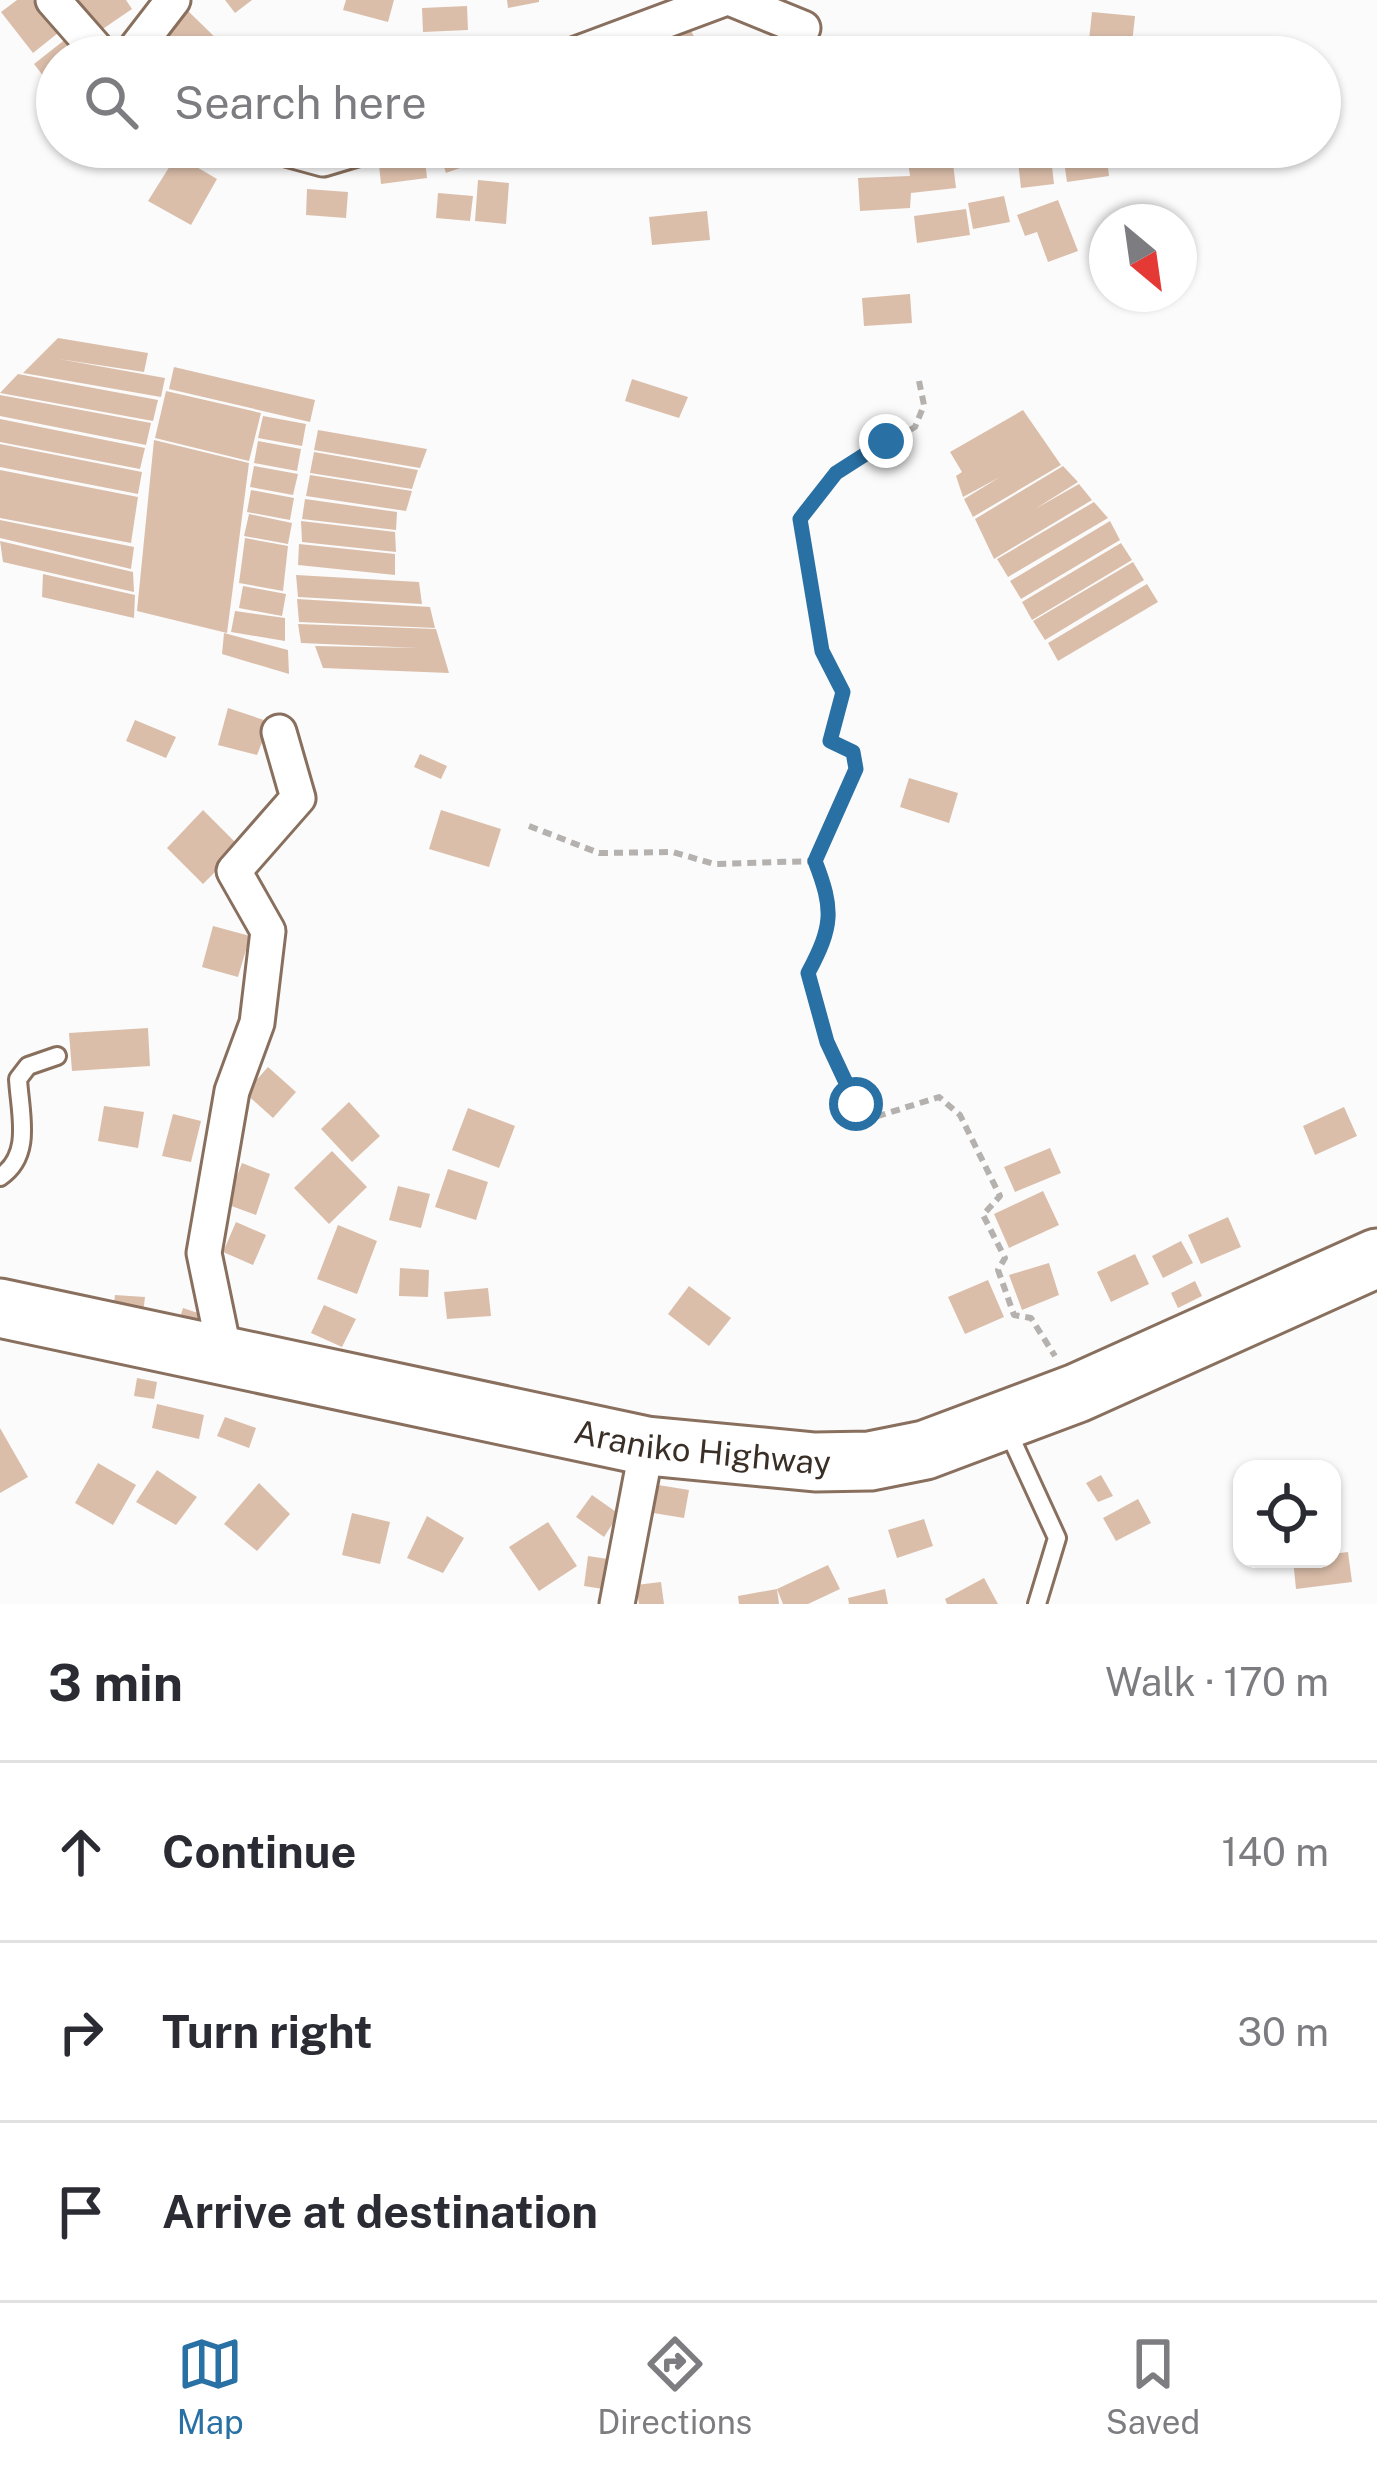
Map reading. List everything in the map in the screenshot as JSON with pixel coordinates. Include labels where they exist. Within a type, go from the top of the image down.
[{"type":"highway","name":"Araniko Highway","points":[[0,1309],[647,1446],[755,1460],[870,1461],[925,1450],[1077,1393],[1377,1258]]},
{"type":"street","points":[[53,0],[85,36]]},
{"type":"street","points":[[145,36],[173,0]]},
{"type":"street","points":[[624,36],[721,0]]},
{"type":"street","points":[[734,0],[803,28]]},
{"type":"street","points":[[226,1359],[204,1253],[232,1090],[257,1023],[268,931],[234,871],[298,798],[279,732]]},
{"type":"street","points":[[617,1604],[647,1446]]},
{"type":"lane","points":[[0,1177],[18,1160],[23,1143],[17,1079],[28,1066],[57,1056]]},
{"type":"lane","points":[[1004,1422],[1057,1538],[1036,1604]]},
{"type":"path","points":[[919,382],[924,405],[915,427],[836,473],[800,519],[822,651],[843,692],[830,741],[853,752],[856,769],[815,861],[831,902],[823,945],[808,973],[827,1042],[856,1104],[875,1117],[940,1096],[960,1115],[1000,1196],[983,1215],[1005,1258],[998,1270],[1014,1315],[1031,1318],[1077,1393]]},
{"type":"path","points":[[529,826],[599,853],[674,852],[714,864],[815,861]]},
{"type":"building","points":[[17,0],[33,0],[58,33],[36,36],[33,53],[1,12]]},
{"type":"building","points":[[80,0],[126,0],[132,9],[90,36],[71,6]]},
{"type":"building","points":[[225,0],[252,0],[235,13]]},
{"type":"building","points":[[346,0],[394,0],[388,22],[343,10]]},
{"type":"building","points":[[507,0],[539,0],[539,2],[508,8]]},
{"type":"building","points":[[467,6],[468,30],[423,32],[422,8]]},
{"type":"building","points":[[187,10],[214,36],[161,36]]},
{"type":"building","points":[[1092,12],[1135,16],[1133,36],[1089,36]]},
{"type":"building","points":[[689,27],[694,36],[673,36]]},
{"type":"building","points":[[169,168],[198,168],[217,179],[191,225],[148,201]]},
{"type":"building","points":[[379,168],[426,168],[427,178],[381,184]]},
{"type":"building","points":[[909,168],[954,168],[956,188],[911,193],[910,208],[860,211],[858,178],[910,176]]},
{"type":"building","points":[[1019,168],[1052,168],[1054,184],[1021,188]]},
{"type":"building","points":[[1065,168],[1108,168],[1109,176],[1067,182]]},
{"type":"building","points":[[478,180],[509,183],[506,224],[475,221]]},
{"type":"building","points":[[307,189],[348,192],[346,218],[306,215]]},
{"type":"building","points":[[438,193],[473,196],[470,221],[436,218]]},
{"type":"building","points":[[1004,196],[1010,222],[973,229],[968,203]]},
{"type":"building","points":[[1058,200],[1078,251],[1048,262],[1037,232],[1025,236],[1017,215]]},
{"type":"building","points":[[966,209],[970,235],[917,243],[914,216]]},
{"type":"building","points":[[707,211],[710,240],[652,245],[649,217]]},
{"type":"building","points":[[910,294],[912,323],[864,326],[862,298]]},
{"type":"building","points":[[58,338],[148,353],[144,372],[59,359],[165,378],[161,397],[23,373]]},
{"type":"building","points":[[174,367],[315,400],[310,422],[169,389]]},
{"type":"building","points":[[18,374],[158,400],[153,421],[0,393]]},
{"type":"building","points":[[632,379],[688,397],[679,418],[625,401]]},
{"type":"building","points":[[166,391],[261,413],[249,461],[155,438]]},
{"type":"building","points":[[0,395],[151,423],[146,445],[0,416]]},
{"type":"building","points":[[1023,410],[1061,465],[973,517],[964,499],[1000,477],[963,497],[956,476],[962,472],[950,452]]},
{"type":"building","points":[[263,416],[306,424],[302,446],[258,438]]},
{"type":"building","points":[[0,419],[145,448],[140,469],[0,442]]},
{"type":"building","points":[[318,430],[427,449],[420,468],[314,450]]},
{"type":"building","points":[[154,440],[249,463],[227,633],[137,611]]},
{"type":"building","points":[[258,441],[301,449],[297,471],[254,463]]},
{"type":"building","points":[[0,444],[142,472],[138,494],[0,467]]},
{"type":"building","points":[[314,452],[418,470],[412,489],[310,473]]},
{"type":"building","points":[[254,466],[298,474],[293,495],[250,487]]},
{"type":"building","points":[[1063,466],[1078,482],[1035,509],[1079,484],[1092,500],[994,559],[975,519]]},
{"type":"building","points":[[0,470],[138,497],[131,543],[0,518]]},
{"type":"building","points":[[310,475],[412,491],[406,511],[306,496]]},
{"type":"building","points":[[251,490],[294,498],[290,520],[247,512]]},
{"type":"building","points":[[305,499],[397,512],[396,530],[302,519]]},
{"type":"building","points":[[1094,502],[1108,518],[1008,577],[997,559]]},
{"type":"building","points":[[249,514],[292,523],[288,544],[244,536]]},
{"type":"building","points":[[0,520],[134,547],[131,569],[0,538]]},
{"type":"building","points":[[301,521],[395,532],[396,552],[302,542]]},
{"type":"building","points":[[1110,521],[1120,540],[1021,599],[1010,581]]},
{"type":"building","points":[[245,538],[288,546],[283,591],[239,583]]},
{"type":"building","points":[[0,541],[133,572],[134,592],[3,562]]},
{"type":"building","points":[[1121,543],[1132,560],[1032,620],[1022,602]]},
{"type":"building","points":[[299,544],[395,554],[395,575],[298,565]]},
{"type":"building","points":[[1133,562],[1144,580],[1045,640],[1033,621]]},
{"type":"building","points":[[43,574],[135,595],[134,618],[42,597]]},
{"type":"building","points":[[296,575],[419,582],[422,604],[298,597]]},
{"type":"building","points":[[1147,584],[1158,602],[1058,661],[1048,643]]},
{"type":"building","points":[[243,586],[286,594],[282,616],[239,608]]},
{"type":"building","points":[[297,599],[430,607],[435,628],[299,622]]},
{"type":"building","points":[[235,611],[285,618],[285,641],[231,632]]},
{"type":"building","points":[[298,624],[436,629],[449,673],[323,668],[315,646],[418,648],[301,643]]},
{"type":"building","points":[[224,633],[288,650],[289,674],[222,654]]},
{"type":"building","points":[[228,708],[270,722],[257,755],[218,745]]},
{"type":"building","points":[[135,720],[176,737],[166,758],[126,741]]},
{"type":"building","points":[[420,754],[447,766],[441,779],[414,767]]},
{"type":"building","points":[[909,778],[958,793],[949,823],[900,807]]},
{"type":"building","points":[[203,810],[240,847],[203,884],[167,848]]},
{"type":"building","points":[[441,810],[501,829],[489,867],[429,849]]},
{"type":"building","points":[[213,926],[250,936],[238,977],[202,967]]},
{"type":"building","points":[[148,1028],[150,1066],[72,1071],[69,1033]]},
{"type":"building","points":[[268,1067],[296,1092],[273,1118],[245,1093]]},
{"type":"building","points":[[349,1102],[380,1136],[352,1162],[321,1129]]},
{"type":"building","points":[[104,1106],[144,1112],[138,1148],[98,1141]]},
{"type":"building","points":[[1344,1107],[1357,1136],[1315,1155],[1303,1126]]},
{"type":"building","points":[[468,1108],[515,1126],[499,1168],[452,1150]]},
{"type":"building","points":[[173,1114],[201,1121],[191,1162],[162,1156]]},
{"type":"building","points":[[1050,1148],[1061,1173],[1015,1192],[1004,1167]]},
{"type":"building","points":[[332,1151],[367,1187],[329,1224],[294,1188]]},
{"type":"building","points":[[242,1163],[270,1174],[256,1215],[226,1204]]},
{"type":"building","points":[[448,1169],[488,1182],[476,1220],[435,1207]]},
{"type":"building","points":[[398,1186],[430,1194],[421,1228],[389,1220]]},
{"type":"building","points":[[1043,1191],[1059,1225],[1009,1248],[994,1214]]},
{"type":"building","points":[[1228,1217],[1241,1247],[1201,1264],[1188,1235]]},
{"type":"building","points":[[236,1222],[266,1235],[253,1265],[223,1252]]},
{"type":"building","points":[[338,1225],[377,1241],[357,1294],[317,1279]]},
{"type":"building","points":[[1181,1241],[1193,1263],[1163,1278],[1152,1256]]},
{"type":"building","points":[[1135,1254],[1149,1284],[1111,1302],[1097,1272]]},
{"type":"building","points":[[1049,1263],[1059,1295],[1022,1310],[1009,1275]]},
{"type":"building","points":[[400,1268],[429,1270],[428,1297],[399,1296]]},
{"type":"building","points":[[988,1280],[1004,1317],[965,1334],[948,1297]]},
{"type":"building","points":[[1195,1281],[1202,1296],[1178,1308],[1171,1293]]},
{"type":"building","points":[[689,1286],[731,1318],[709,1346],[668,1314]]},
{"type":"building","points":[[488,1288],[491,1316],[447,1319],[444,1292]]},
{"type":"building","points":[[115,1295],[145,1297],[142,1322],[112,1319]]},
{"type":"building","points":[[324,1305],[356,1319],[342,1347],[311,1333]]},
{"type":"building","points":[[183,1308],[210,1317],[205,1335],[177,1327]]},
{"type":"building","points":[[137,1378],[157,1382],[154,1399],[134,1396]]},
{"type":"building","points":[[157,1404],[204,1415],[199,1439],[152,1428]]},
{"type":"building","points":[[225,1417],[256,1428],[249,1448],[217,1436]]},
{"type":"building","points":[[0,1428],[28,1477],[0,1493]]},
{"type":"building","points":[[98,1463],[136,1485],[113,1525],[75,1503]]},
{"type":"building","points":[[157,1470],[197,1497],[176,1525],[136,1502]]},
{"type":"building","points":[[1101,1475],[1113,1496],[1098,1502],[1086,1483]]},
{"type":"building","points":[[259,1483],[290,1514],[257,1551],[224,1524]]},
{"type":"building","points":[[652,1484],[689,1490],[684,1518],[647,1512]]},
{"type":"building","points":[[592,1495],[619,1514],[604,1537],[576,1517]]},
{"type":"building","points":[[1138,1499],[1151,1523],[1116,1541],[1103,1518]]},
{"type":"building","points":[[352,1513],[390,1522],[380,1564],[342,1555]]},
{"type":"building","points":[[427,1516],[464,1538],[443,1573],[407,1558]]},
{"type":"building","points":[[924,1519],[933,1546],[897,1558],[888,1530]]},
{"type":"building","points":[[548,1522],[577,1566],[539,1591],[509,1547]]},
{"type":"building","points":[[1348,1552],[1352,1582],[1296,1589],[1294,1568],[1341,1568],[1341,1553]]},
{"type":"building","points":[[588,1556],[608,1559],[603,1589],[584,1586]]},
{"type":"building","points":[[828,1565],[840,1589],[808,1604],[783,1604],[777,1589]]},
{"type":"building","points":[[984,1578],[998,1604],[947,1604],[945,1599]]},
{"type":"building","points":[[661,1582],[664,1604],[639,1604],[636,1585]]},
{"type":"building","points":[[777,1589],[779,1604],[739,1604],[738,1596]]},
{"type":"building","points":[[885,1589],[888,1604],[849,1604],[848,1598]]},
{"type":"route","points":[[856,1104],[827,1042],[808,973],[823,945],[831,902],[815,861],[856,769],[853,752],[830,741],[843,692],[822,651],[800,519],[836,473],[886,441]]}]
